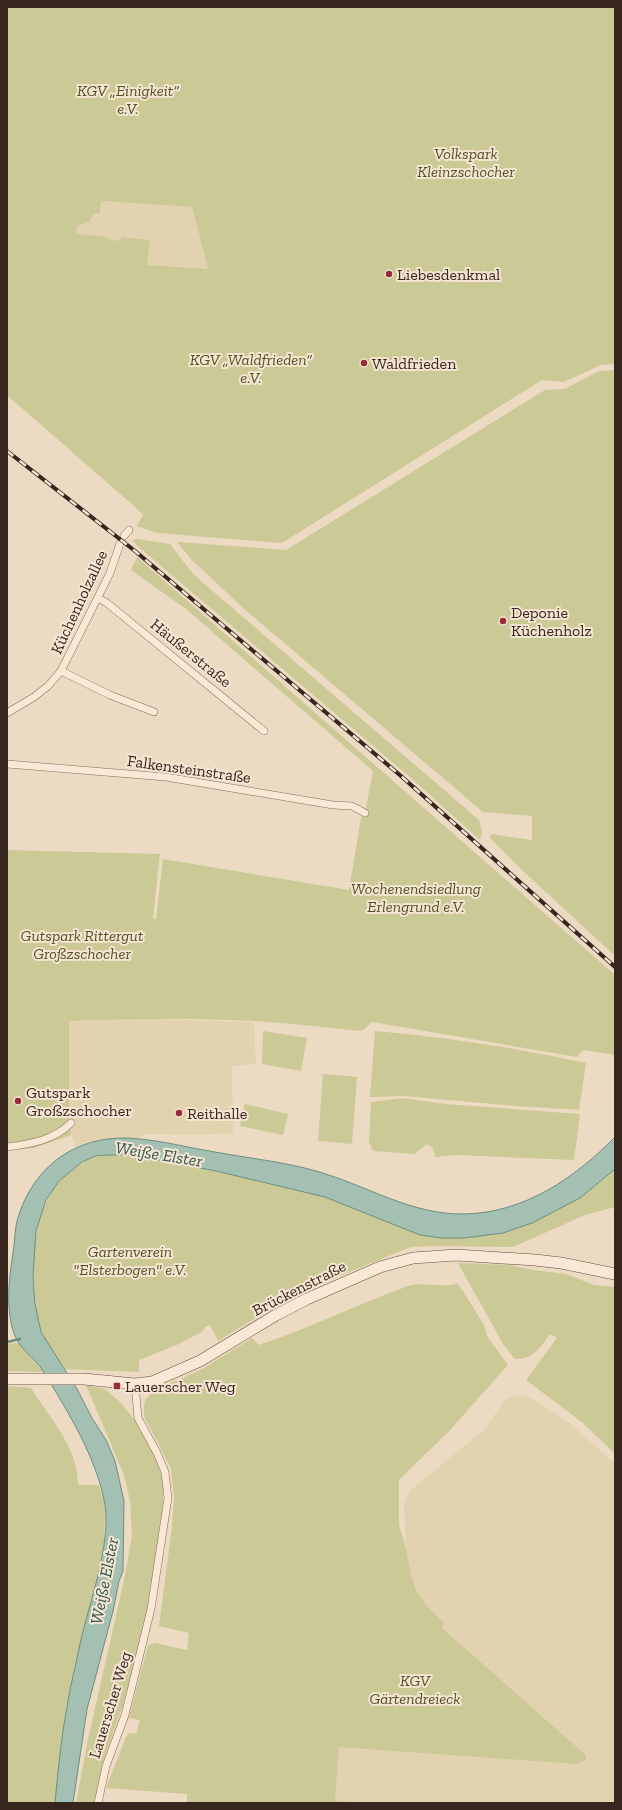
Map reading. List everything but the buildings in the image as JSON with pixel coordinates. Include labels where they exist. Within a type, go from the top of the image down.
[{"type":"main road","name":"Brückenstraße","points":[[7,1379],[78,1379],[135,1384],[152,1382],[200,1361],[276,1315],[307,1299],[354,1277],[406,1259],[440,1255],[498,1257],[562,1263],[615,1274]]},
{"type":"street","name":"Küchenholzallee","points":[[7,713],[34,697],[48,686],[61,671],[110,573],[120,544]]},
{"type":"street","name":"Häußerstraße","points":[[98,598],[113,608],[264,731]]},
{"type":"street","name":"Küchenholzallee","points":[[61,671],[110,695],[154,712]]},
{"type":"street","name":"Falkensteinstraße","points":[[7,764],[166,777],[333,805],[352,806],[365,813]]},
{"type":"street","points":[[7,1147],[47,1139],[62,1132],[71,1123]]},
{"type":"street","name":"Lauerscher Weg","points":[[98,1803],[106,1766],[125,1715],[151,1609],[168,1498],[165,1472],[157,1453],[138,1418],[135,1384]]},
{"type":"shaded area","points":[[51,198],[192,207],[208,269],[58,259]]},
{"type":"shaded area","points":[[154,1019],[254,1022],[256,1064],[232,1066],[233,1133],[198,1135],[144,1134],[140,1139],[106,1139],[88,1142],[76,1147],[71,1135],[69,1115],[69,1021]]},
{"type":"shaded area","points":[[523,1396],[534,1400],[567,1421],[615,1463],[615,1803],[368,1803],[335,1801],[339,1747],[586,1755],[442,1628],[444,1623],[426,1605],[416,1590],[411,1575],[406,1548],[404,1501],[410,1491],[484,1430],[505,1400],[510,1397]]},
{"type":"green space","points":[[7,7],[615,7],[615,364],[601,365],[564,382],[542,380],[282,543],[157,533],[137,526],[146,509],[143,514],[7,395]],"holes":[[[101,201],[192,207],[208,269],[147,265],[150,243],[148,240],[122,237],[119,241],[107,239],[106,237],[78,234],[76,232],[77,226],[89,222],[94,213],[100,213]]]},
{"type":"green space","points":[[615,370],[615,956],[522,870],[489,837],[492,834],[532,840],[532,816],[483,812],[242,607],[191,559],[177,542],[286,550],[545,390],[565,389],[599,371]]},
{"type":"green space","points":[[137,539],[170,544],[193,574],[479,820],[482,832],[480,840],[411,778],[132,540]]},
{"type":"green space","points":[[137,557],[615,975],[615,1055],[583,1050],[577,1057],[372,1022],[362,1031],[280,1023],[229,1020],[160,1019],[69,1021],[69,1115],[71,1135],[34,1148],[7,1150],[7,850],[160,854],[153,918],[156,919],[163,859],[349,890],[361,818],[365,813],[373,771],[186,609],[131,570]]},
{"type":"green space","points":[[263,1031],[307,1038],[301,1071],[262,1064]]},
{"type":"green space","points":[[375,1031],[428,1036],[481,1044],[586,1063],[579,1110],[404,1096],[370,1097]]},
{"type":"green space","points":[[323,1074],[357,1077],[352,1144],[318,1141]]},
{"type":"green space","points":[[402,1098],[446,1104],[580,1114],[574,1160],[457,1155],[436,1157],[432,1147],[427,1144],[415,1154],[373,1151],[369,1142],[371,1102]]},
{"type":"green space","points":[[245,1104],[288,1114],[283,1135],[240,1126]]},
{"type":"green space","name":"Gartenverein \"Elsterbogen\" e.V.","points":[[108,1155],[134,1155],[216,1171],[325,1197],[420,1235],[442,1238],[464,1238],[503,1233],[532,1223],[580,1198],[615,1169],[615,1207],[585,1215],[513,1247],[411,1247],[349,1272],[272,1308],[218,1341],[210,1325],[205,1327],[203,1331],[179,1344],[139,1360],[139,1372],[65,1369],[44,1338],[38,1319],[34,1272],[38,1228],[44,1207],[54,1188],[68,1173],[86,1161]]},
{"type":"green space","points":[[458,1263],[509,1265],[566,1274],[594,1285],[615,1287],[615,1454],[584,1424],[526,1380],[557,1338],[550,1334],[540,1348],[532,1355],[515,1359],[503,1344]]},
{"type":"green space","name":"KGV Gärtendreieck","points":[[457,1283],[484,1325],[487,1336],[508,1365],[450,1430],[399,1480],[399,1525],[406,1548],[411,1575],[416,1590],[426,1605],[444,1623],[442,1628],[586,1755],[586,1760],[577,1764],[339,1747],[335,1801],[368,1803],[187,1803],[187,1794],[106,1788],[126,1737],[129,1733],[136,1734],[140,1720],[129,1718],[148,1645],[155,1643],[187,1650],[189,1633],[159,1626],[172,1527],[174,1498],[171,1469],[144,1416],[144,1404],[146,1399],[155,1388],[178,1380],[204,1368],[252,1338],[259,1345],[408,1286],[420,1284],[452,1285]]},
{"type":"green space","points":[[7,1344],[20,1344],[43,1372],[7,1371]]},
{"type":"green space","points":[[86,1385],[105,1389],[120,1402],[134,1419],[151,1448],[162,1476],[163,1507],[146,1617],[123,1705],[104,1759],[94,1803],[76,1803],[87,1744],[125,1576],[132,1535],[130,1501],[124,1475]]},
{"type":"green space","points":[[7,1386],[31,1388],[62,1434],[68,1446],[74,1459],[78,1485],[99,1485],[105,1507],[104,1545],[67,1703],[55,1803],[7,1803]]},
{"type":"water","name":"Weiße Elster","points":[[615,1137],[615,1169],[580,1198],[532,1223],[503,1233],[464,1238],[442,1238],[420,1235],[325,1197],[216,1171],[134,1155],[96,1156],[82,1162],[59,1181],[46,1200],[36,1231],[33,1277],[35,1304],[41,1332],[77,1389],[92,1418],[106,1440],[115,1461],[124,1501],[123,1571],[119,1581],[113,1611],[87,1709],[73,1803],[55,1803],[61,1743],[68,1699],[102,1556],[106,1521],[105,1505],[101,1487],[88,1452],[71,1418],[43,1371],[17,1341],[10,1314],[9,1291],[17,1221],[24,1201],[35,1183],[47,1168],[62,1156],[79,1147],[97,1141],[117,1138],[139,1139],[304,1168],[335,1177],[407,1205],[444,1213],[464,1214],[486,1212],[528,1200],[565,1179],[583,1166]]},
{"type":"waterway","points":[[7,1342],[20,1339]]},
{"type":"railway","points":[[7,451],[135,551],[401,776],[615,967]]},
{"type":"place","name":"Liebesdenkmal","points":[[389,274]]},
{"type":"place","name":"Waldfrieden","points":[[364,363]]},
{"type":"place","name":"Deponie Küchenholz","points":[[503,621]]},
{"type":"place","name":"Gutspark Großzschocher","points":[[18,1101]]},
{"type":"place","name":"Reithalle","points":[[179,1113]]},
{"type":"place","name":"Lauerscher Weg","points":[[117,1386]]},
{"type":"park label","name":"KGV „Einigkeit“ e.V.","points":[[128,99]]},
{"type":"park label","name":"Volkspark Kleinzschocher","points":[[466,162]]},
{"type":"park label","name":"KGV „Waldfrieden“ e.V.","points":[[251,368]]},
{"type":"park label","name":"Wochenendsiedlung Erlengrund e.V.","points":[[416,897]]},
{"type":"park label","name":"Gutspark Rittergut Großzschocher","points":[[82,944]]}]
